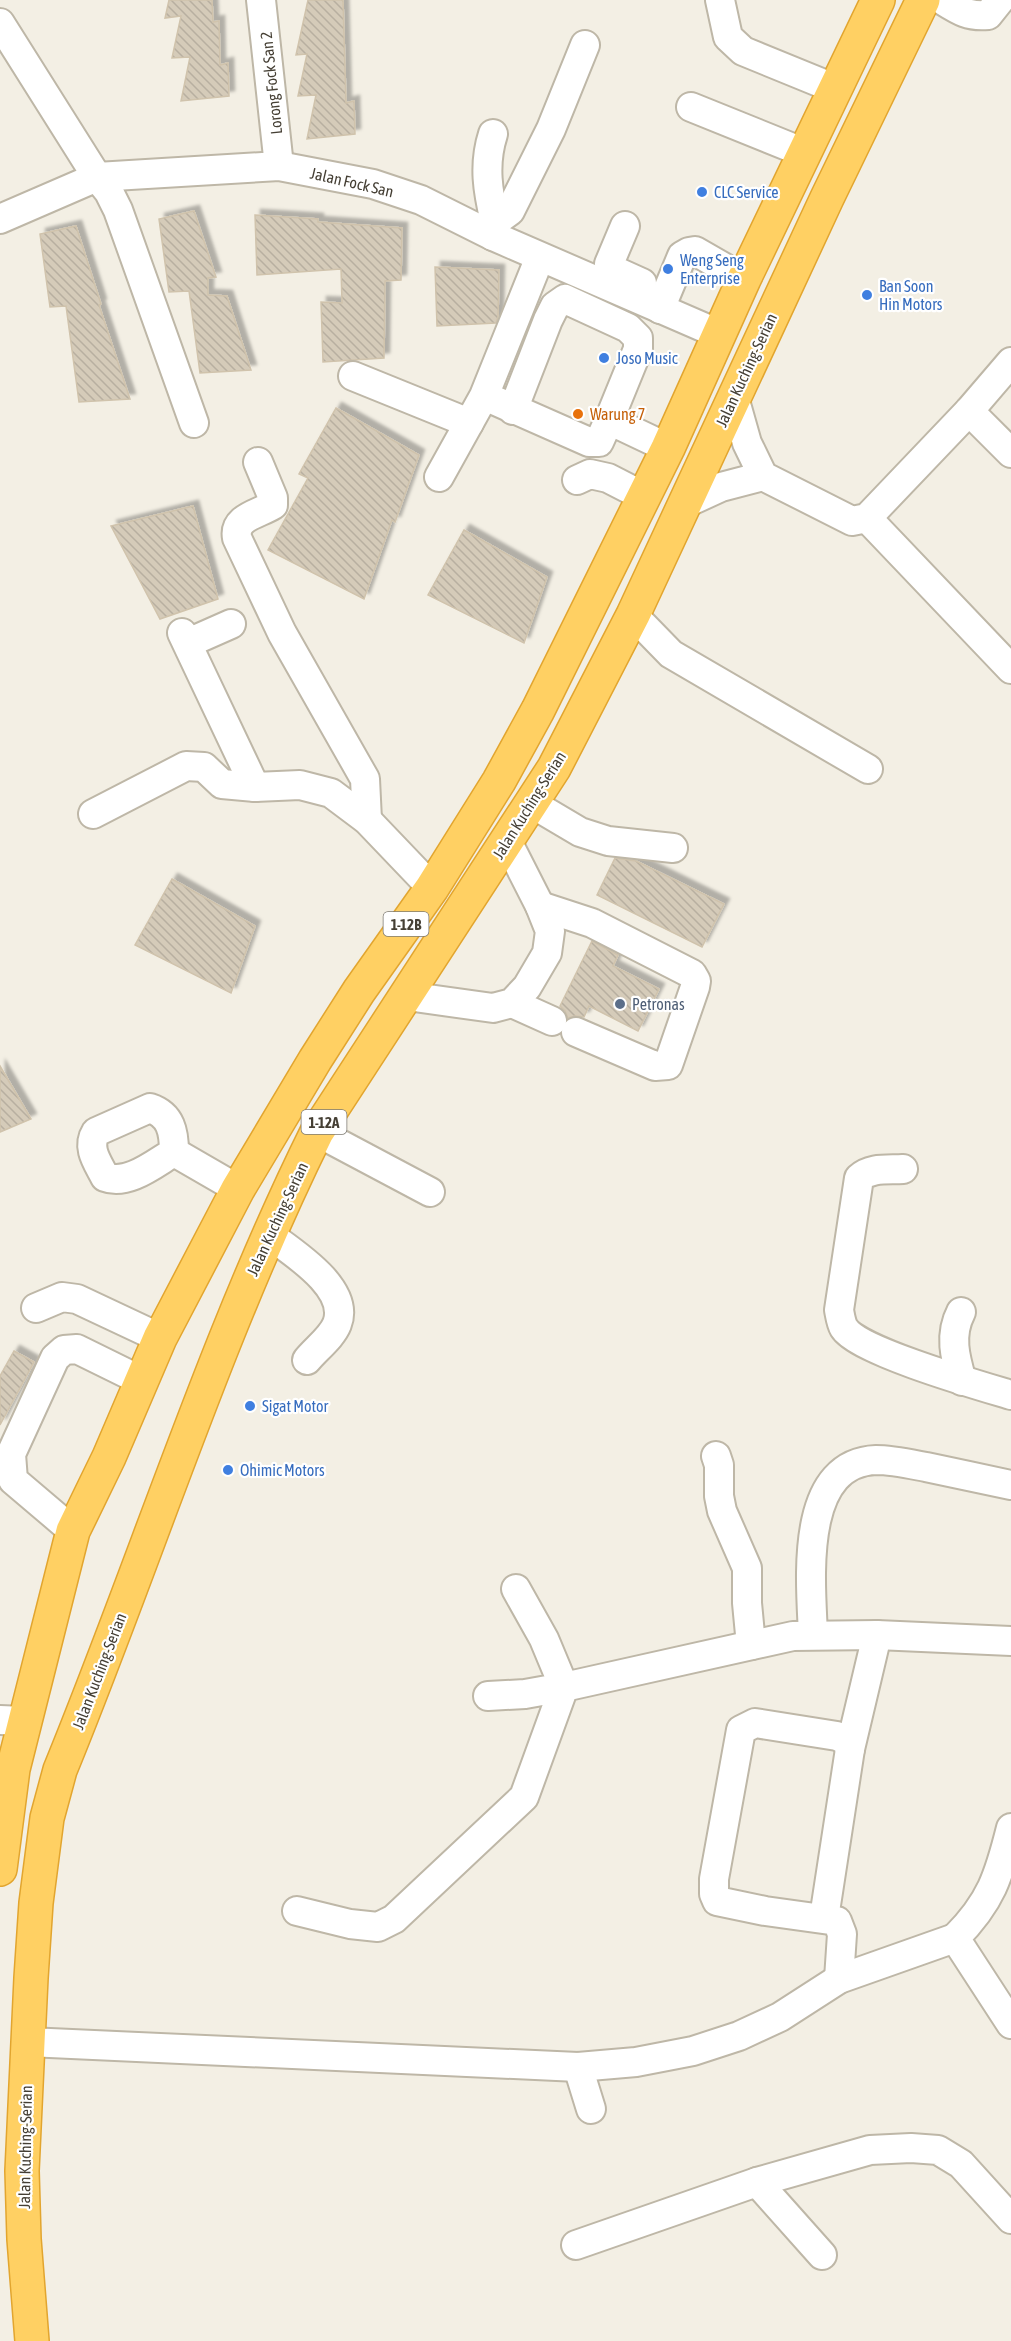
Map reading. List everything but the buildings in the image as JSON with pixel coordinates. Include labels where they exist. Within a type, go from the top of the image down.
[{"type":"highway","name":"1-12B","points":[[0,1869],[13,1769],[12,1720],[73,1531],[109,1456],[140,1380],[238,1189],[359,991],[432,888],[499,781],[538,710],[645,497],[744,279],[878,0]]},
{"type":"highway","name":"Jalan Kuching-Serian","points":[[32,2341],[24,2239],[22,2171],[28,2042],[35,1914],[42,1854],[47,1818],[60,1770],[215,1365],[268,1234],[317,1132],[554,768],[633,615],[826,198],[923,0]]},
{"type":"street","name":"Lorong Fock San 2","points":[[261,0],[279,166]]},
{"type":"street","points":[[720,0],[728,37],[743,51],[836,89]]},
{"type":"street","points":[[942,0],[963,13],[980,16],[988,15],[1000,0]]},
{"type":"street","points":[[0,22],[97,177],[109,192],[118,210],[194,423]]},
{"type":"street","points":[[494,229],[510,211],[551,129],[585,45]]},
{"type":"street","points":[[691,106],[805,153]]},
{"type":"street","points":[[493,134],[488,151],[486,185],[494,229]]},
{"type":"street","name":"Jalan Fock San","points":[[0,219],[97,177],[279,166],[373,184],[421,200],[494,229],[540,257],[663,301],[719,334]]},
{"type":"street","points":[[625,226],[610,259],[611,269],[663,301],[682,256],[688,252],[695,251],[744,279]]},
{"type":"street","points":[[439,477],[484,396],[540,257]]},
{"type":"street","points":[[484,396],[513,410],[589,442],[599,442],[638,349],[638,338],[628,328],[565,300],[555,306],[548,320],[513,410]]},
{"type":"street","points":[[734,397],[747,443],[763,476],[852,521],[867,518],[969,411],[1011,362]]},
{"type":"street","points":[[353,376],[469,423]]},
{"type":"street","points":[[969,411],[1011,453]]},
{"type":"street","points":[[609,420],[668,448]]},
{"type":"street","points":[[258,462],[273,498],[273,505],[240,523],[236,531],[237,538],[282,633],[365,780],[367,820]]},
{"type":"street","points":[[577,480],[590,474],[608,478],[645,497]]},
{"type":"street","points":[[684,504],[721,487],[763,476]]},
{"type":"street","points":[[867,518],[1011,669]]},
{"type":"street","points":[[633,615],[671,654],[868,769]]},
{"type":"street","points":[[231,624],[185,638],[255,787]]},
{"type":"street","points":[[93,814],[186,766],[204,767],[222,784],[255,787],[300,785],[331,793],[367,820],[432,888]]},
{"type":"street","points":[[531,803],[580,832],[608,841],[673,848]]},
{"type":"street","points":[[407,996],[493,1008],[512,1003],[527,987],[547,952],[550,931],[540,906],[507,842]]},
{"type":"street","points":[[512,1003],[655,1066],[668,1065],[695,987],[696,981],[692,974],[592,923],[540,906]]},
{"type":"street","points":[[317,1132],[430,1192]]},
{"type":"street","points":[[174,1152],[238,1189]]},
{"type":"street","points":[[903,1169],[873,1170],[859,1178],[839,1310],[844,1328],[865,1345],[962,1381],[1011,1395]]},
{"type":"street","points":[[268,1234],[319,1272],[340,1311],[336,1326],[307,1360]]},
{"type":"street","points":[[36,1308],[62,1297],[77,1299],[160,1338]]},
{"type":"street","points":[[961,1312],[954,1333],[955,1353],[962,1381]]},
{"type":"street","points":[[73,1531],[13,1480],[11,1454],[55,1358],[64,1350],[77,1348],[140,1380]]},
{"type":"street","points":[[717,1456],[722,1511],[747,1568],[747,1604],[751,1645]]},
{"type":"street","points":[[813,1635],[811,1598],[813,1536],[824,1496],[835,1479],[853,1465],[875,1460],[915,1465],[1011,1485]]},
{"type":"street","points":[[297,1911],[350,1924],[378,1927],[394,1919],[524,1797],[564,1687],[544,1639],[516,1589]]},
{"type":"street","points":[[824,1918],[850,1749],[877,1635]]},
{"type":"street","points":[[489,1696],[525,1694],[564,1687],[794,1636],[877,1635],[1011,1641]]},
{"type":"street","points":[[839,1980],[842,1934],[837,1921],[765,1911],[717,1901],[714,1894],[714,1879],[741,1730],[755,1723],[837,1736],[846,1740],[850,1749]]},
{"type":"street","points":[[28,2042],[578,2067],[636,2062],[693,2051],[780,2017],[839,1980],[955,1938],[982,1907],[1006,1866],[1011,1828]]},
{"type":"street","points":[[955,1938],[1011,2024]]},
{"type":"street","points":[[578,2067],[591,2109]]},
{"type":"street","points":[[576,2245],[696,2212],[757,2182],[870,2151],[911,2148],[938,2150],[961,2164],[1011,2219]]},
{"type":"street","points":[[757,2182],[822,2255]]},
{"type":"place","name":"CLC Service","points":[[702,192]]},
{"type":"place","name":"Weng Seng Enterprise","points":[[668,269]]},
{"type":"place","name":"Ban Soon Hin Motors","points":[[867,295]]},
{"type":"place","name":"Joso Music","points":[[604,358]]},
{"type":"place","name":"Warung 7","points":[[578,414]]},
{"type":"place","name":"Petronas","points":[[620,1004]]},
{"type":"place","name":"Sigat Motor","points":[[250,1406]]},
{"type":"place","name":"Ohimic Motors","points":[[228,1470]]}]
